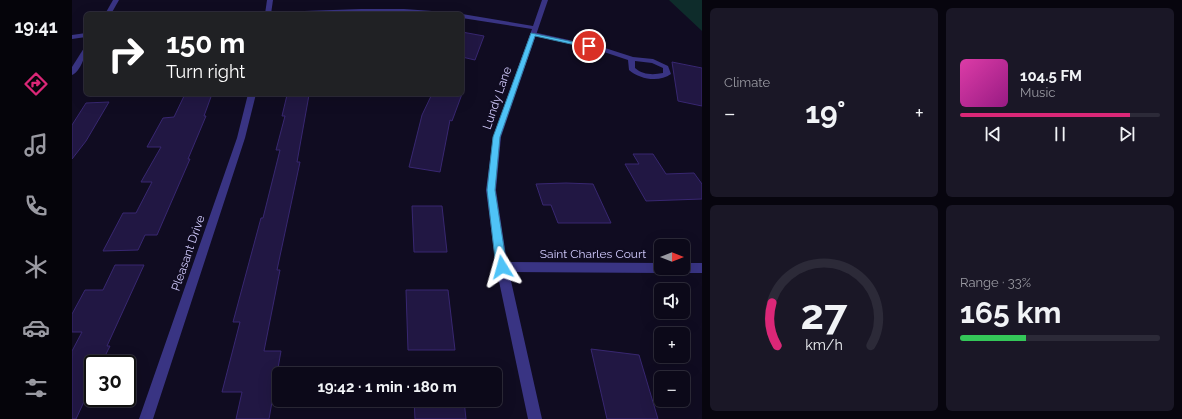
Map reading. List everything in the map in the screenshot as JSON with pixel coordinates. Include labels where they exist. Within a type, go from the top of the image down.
[{"type":"street","points":[[109,12],[116,0]]},
{"type":"street","points":[[268,12],[270,0]]},
{"type":"street","name":"Lundy Lane","points":[[535,419],[502,267],[491,190],[496,137],[545,0]]},
{"type":"street","points":[[311,12],[424,12]]},
{"type":"street","points":[[464,16],[534,31],[603,49],[632,59],[653,61],[666,67],[667,74],[659,77],[645,77],[631,69],[632,59]]},
{"type":"street","points":[[72,37],[84,35]]},
{"type":"street","points":[[72,73],[84,52]]},
{"type":"street","name":"Pleasant Drive","points":[[146,419],[241,138],[252,96]]},
{"type":"street","name":"Saint Charles Court","points":[[502,267],[654,268]]},
{"type":"street","points":[[690,268],[702,268]]},
{"type":"green space","points":[[669,0],[702,0],[702,31]]},
{"type":"building","points":[[464,32],[484,36],[475,60],[464,57]]},
{"type":"building","points":[[672,62],[702,68],[702,106],[678,101]]},
{"type":"building","points":[[184,96],[211,96],[204,116],[206,116],[188,159],[190,159],[157,235],[145,235],[138,250],[103,251],[123,213],[136,213],[152,182],[141,182],[161,147],[147,147],[163,118],[174,117]]},
{"type":"building","points":[[287,96],[309,96],[297,162],[300,162],[277,270],[280,270],[264,351],[281,351],[278,367],[272,367],[272,402],[269,419],[236,419],[242,392],[222,392],[240,322],[233,322],[261,218],[263,218],[280,150],[276,150],[285,116],[282,116]]},
{"type":"building","points":[[431,96],[461,96],[452,121],[450,120],[440,172],[409,167],[422,115]]},
{"type":"building","points":[[109,102],[86,141],[72,159],[72,125],[86,103]]},
{"type":"building","points":[[633,154],[653,154],[666,174],[694,173],[702,184],[702,199],[646,201],[625,164],[639,164]]},
{"type":"building","points":[[536,184],[593,184],[611,223],[558,223],[551,205],[543,205]]},
{"type":"building","points":[[412,206],[442,206],[447,252],[414,252]]},
{"type":"building","points":[[115,265],[144,265],[107,346],[110,346],[106,355],[84,355],[84,402],[76,419],[72,419],[72,351],[82,332],[72,332],[72,314],[85,290],[103,290]]},
{"type":"building","points":[[406,290],[448,290],[455,350],[408,350]]},
{"type":"building","points":[[591,349],[639,355],[658,419],[607,419]]},
{"type":"building","points":[[414,407],[465,407],[466,419],[415,419]]},
{"type":"route","points":[[502,267],[491,190],[496,137],[533,34],[589,46]]}]
